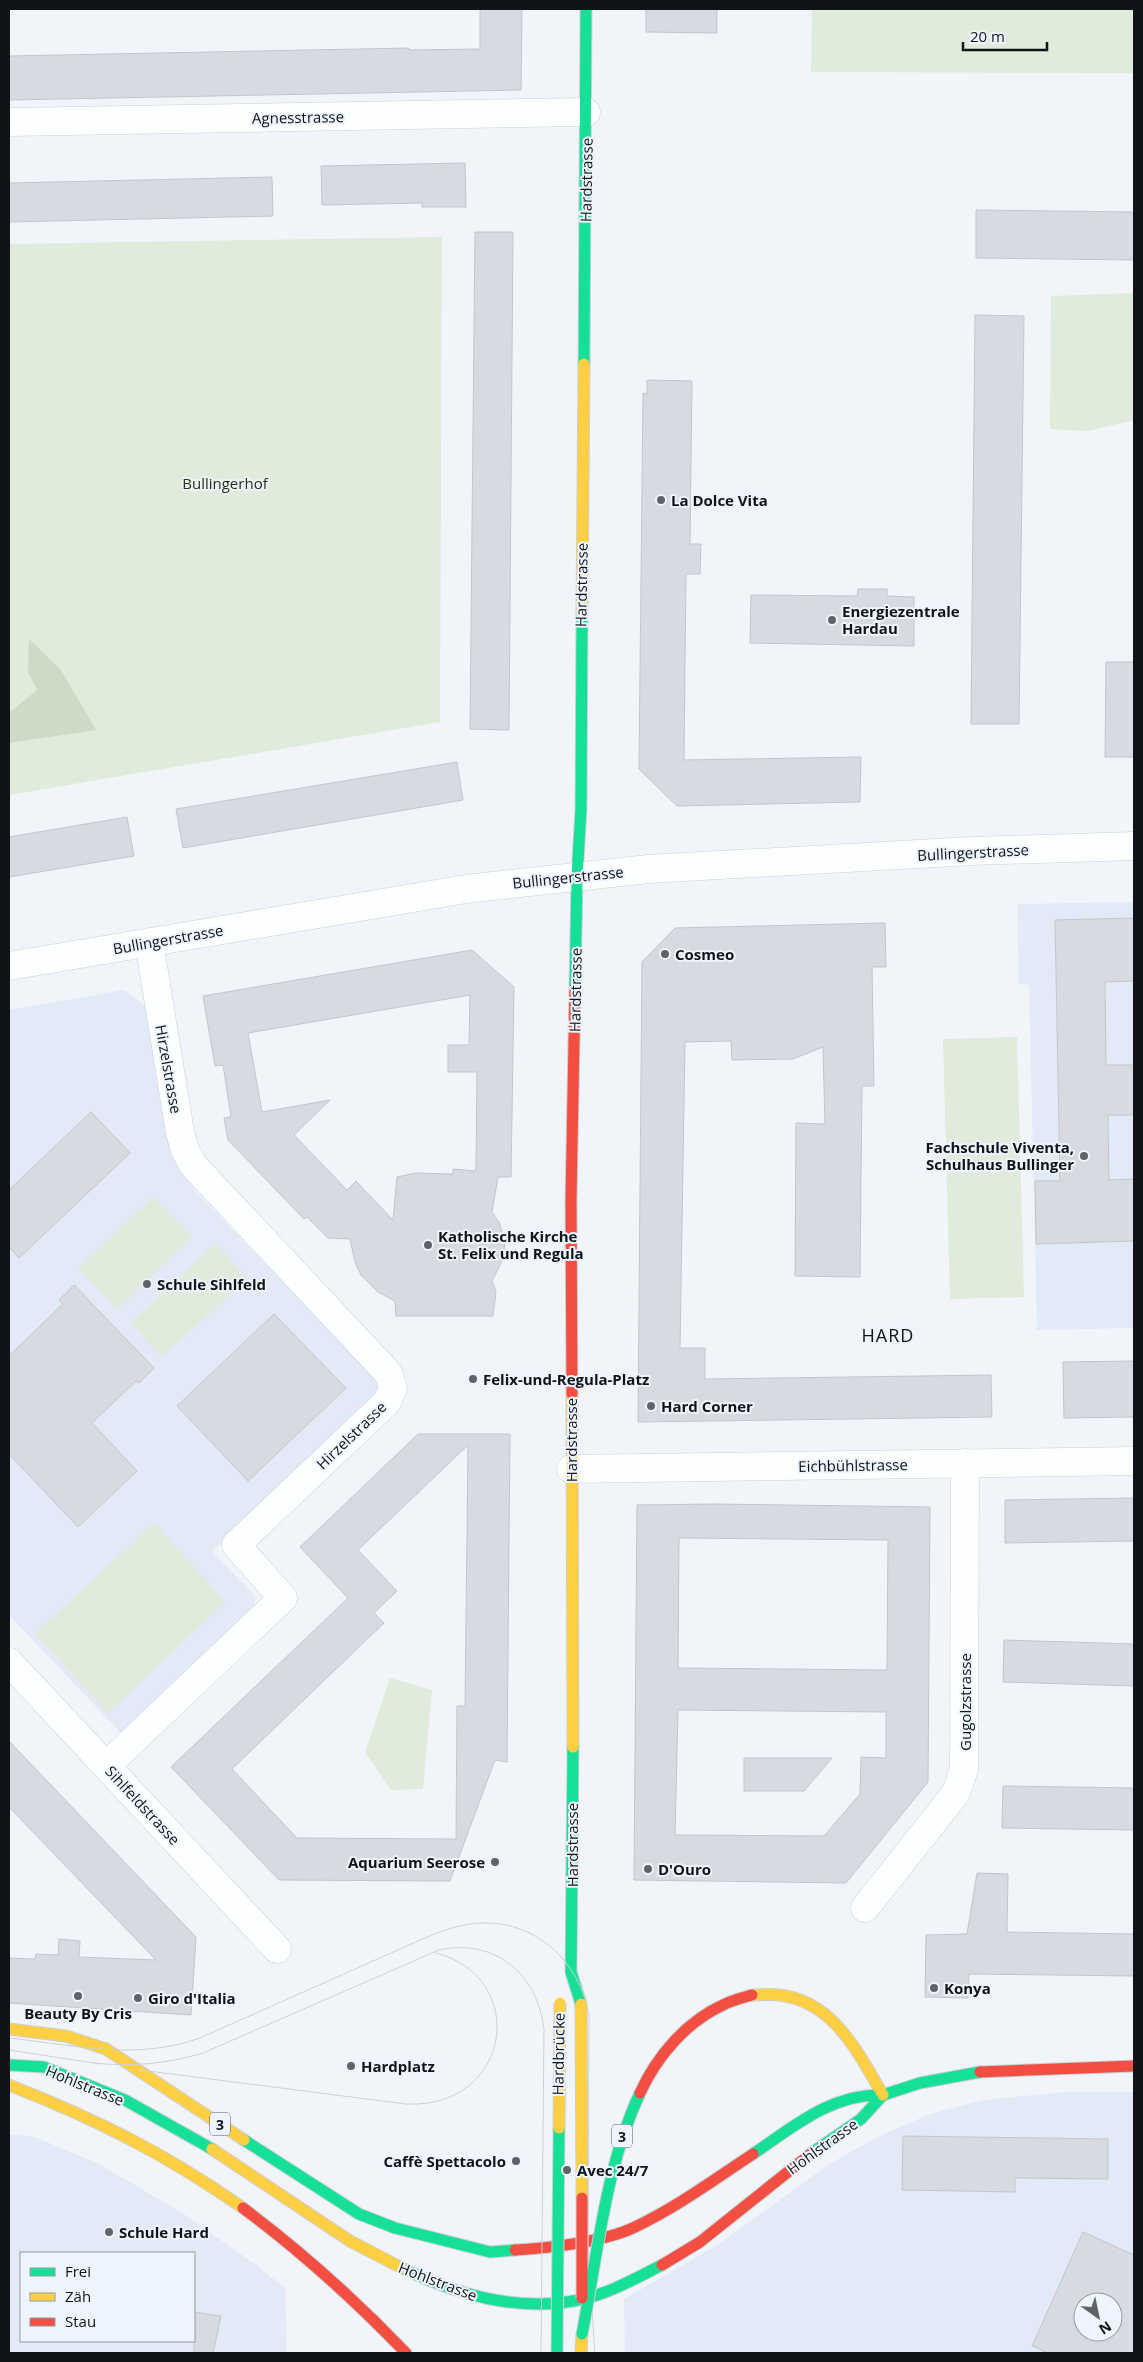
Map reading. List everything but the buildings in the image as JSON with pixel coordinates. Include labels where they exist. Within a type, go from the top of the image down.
[{"type":"main road","name":"Hardstrasse","points":[[571,1972],[573,1908],[571,1200],[577,877],[581,809],[586,9]]},
{"type":"main road","name":"Hardbrücke","points":[[557,2353],[562,1995],[571,1972]]},
{"type":"main road","name":"Hardbrücke","points":[[571,1972],[581,2004],[581,2353]]},
{"type":"main road","name":"Hardbrücke","points":[[582,2334],[612,2172],[623,2134],[644,2085],[667,2050],[691,2024],[722,2003],[752,1995],[767,1993],[796,1997],[824,2010],[843,2032],[883,2095]]},
{"type":"main road","name":"Hohlstrasse","points":[[9,2029],[63,2035],[94,2042],[112,2051],[313,2186],[360,2214],[395,2228],[490,2252],[550,2248],[608,2236],[634,2228],[682,2201],[830,2104],[854,2095],[883,2095],[920,2083],[974,2072],[1134,2066]]},
{"type":"main road","name":"Hohlstrasse","points":[[9,2065],[44,2067],[125,2100],[181,2130],[239,2166],[350,2240],[424,2279],[485,2299],[534,2305],[574,2300],[612,2290],[672,2260],[700,2242],[801,2160],[861,2119],[883,2095]]},
{"type":"main road","points":[[9,2085],[122,2134],[251,2214],[293,2246],[358,2304],[406,2353]]},
{"type":"street","name":"Agnesstrasse","points":[[9,122],[586,112]]},
{"type":"street","name":"Bullingerstrasse","points":[[9,966],[466,889],[577,877],[671,867],[1134,846]]},
{"type":"street","name":"Hirzelstrasse","points":[[106,1766],[283,1598],[236,1546],[387,1402],[393,1389],[389,1374],[193,1165],[185,1150],[180,1132],[149,942]]},
{"type":"street","name":"Eichbühlstrasse","points":[[571,1469],[1134,1461]]},
{"type":"street","name":"Gugolzstrasse","points":[[865,1908],[956,1793],[964,1769],[965,1463]]},
{"type":"street","name":"Sihlfeldstrasse","points":[[9,1662],[277,1949]]},
{"type":"shaded area","name":"Fachschule Viventa, Schulhaus Bullinger","points":[[1134,902],[1134,1328],[1037,1330],[1029,985],[1019,984],[1017,904]]},
{"type":"shaded area","name":"Schule Sihlfeld","points":[[124,990],[145,1006],[167,1134],[177,1164],[195,1191],[374,1377],[378,1387],[374,1396],[212,1551],[252,1593],[255,1597],[255,1606],[122,1734],[9,1615],[9,1010]]},
{"type":"shaded area","points":[[1065,2092],[1134,2092],[1134,2353],[625,2353],[624,2299],[716,2246],[828,2165],[877,2137],[930,2114],[984,2100]]},
{"type":"shaded area","name":"Schule Hard","points":[[9,2134],[35,2137],[99,2164],[184,2214],[256,2265],[285,2288],[287,2353],[9,2353]]},
{"type":"green space","points":[[812,9],[1134,9],[1134,73],[811,72]]},
{"type":"green space","name":"Bullingerhof","points":[[442,237],[440,722],[9,795],[9,244]]},
{"type":"green space","points":[[1134,293],[1134,420],[1088,431],[1050,429],[1051,296]]},
{"type":"green space","points":[[29,639],[61,670],[96,730],[9,743],[9,713],[37,690],[28,672]]},
{"type":"green space","points":[[1017,1037],[1024,1297],[950,1299],[943,1039]]},
{"type":"green space","points":[[154,1197],[192,1237],[117,1309],[78,1268]]},
{"type":"green space","points":[[215,1244],[247,1278],[162,1357],[131,1323]]},
{"type":"green space","points":[[154,1523],[225,1602],[108,1713],[35,1634]]},
{"type":"green space","points":[[390,1678],[432,1690],[423,1789],[391,1790],[365,1752]]},
{"type":"tram line","points":[[9,2038],[105,2049],[152,2049],[176,2045],[200,2038],[450,1929],[475,1923],[504,1925],[522,1930],[539,1938],[554,1950],[577,1979],[589,2015],[588,2249],[595,2353]]},
{"type":"tram line","points":[[94,2063],[149,2064],[203,2053],[439,1950],[460,1948],[478,1950],[495,1955],[510,1964],[523,1977],[533,1992],[540,2009],[544,2029],[541,2353]]},
{"type":"tram line","points":[[140,2070],[406,2104],[442,2100],[469,2086],[487,2065],[496,2039],[496,2013],[486,1987],[466,1967],[436,1953]]},
{"type":"tram line","points":[[9,2050],[100,2064]]},
{"type":"traffic: fast","points":[[584,364],[586,9]]},
{"type":"traffic: fast","points":[[575,988],[577,877],[581,809],[582,614]]},
{"type":"traffic: fast","points":[[573,1747],[571,1972],[581,2004]]},
{"type":"traffic: fast","points":[[9,2065],[44,2067],[125,2100],[212,2149]]},
{"type":"traffic: fast","points":[[813,2152],[861,2119],[883,2095],[920,2083],[980,2072]]},
{"type":"traffic: fast","points":[[582,2334],[610,2181],[618,2151],[640,2093]]},
{"type":"traffic: fast","points":[[753,2154],[798,2123],[830,2106],[864,2096],[883,2095]]},
{"type":"traffic: fast","points":[[557,2353],[559,2128]]},
{"type":"traffic: fast","points":[[244,2140],[359,2214],[395,2228],[490,2252],[515,2250]]},
{"type":"traffic: fast","points":[[402,2268],[452,2289],[479,2297],[533,2304],[560,2303],[587,2298],[613,2289],[662,2265]]},
{"type":"traffic: slow","points":[[582,614],[584,364]]},
{"type":"traffic: slow","points":[[572,1394],[573,1747]]},
{"type":"traffic: slow","points":[[752,1995],[779,1995],[798,1999],[815,2007],[829,2018],[854,2046],[883,2095]]},
{"type":"traffic: slow","points":[[559,2128],[560,2003]]},
{"type":"traffic: slow","points":[[581,2004],[582,2198]]},
{"type":"traffic: slow","points":[[9,2029],[66,2036],[106,2049],[244,2140]]},
{"type":"traffic: slow","points":[[9,2085],[71,2111],[130,2139],[186,2171],[243,2208]]},
{"type":"traffic: slow","points":[[212,2149],[350,2241],[402,2268]]},
{"type":"traffic: slow","points":[[581,2353],[582,2334]]},
{"type":"traffic: jam","points":[[572,1394],[571,1200],[575,988]]},
{"type":"traffic: jam","points":[[640,2093],[664,2053],[685,2031],[710,2012],[730,2002],[752,1995]]},
{"type":"traffic: jam","points":[[980,2072],[1134,2066]]},
{"type":"traffic: jam","points":[[662,2265],[700,2242],[813,2152]]},
{"type":"traffic: jam","points":[[515,2250],[544,2248],[593,2240],[608,2237],[635,2227],[666,2211],[753,2154]]},
{"type":"traffic: jam","points":[[582,2198],[582,2298]]},
{"type":"traffic: jam","points":[[243,2208],[328,2277],[406,2353]]},
{"type":"place","name":"La Dolce Vita","points":[[661,500]]},
{"type":"place","name":"Energiezentrale Hardau","points":[[832,620]]},
{"type":"place","name":"Cosmeo","points":[[665,954]]},
{"type":"place","name":"Fachschule Viventa, Schulhaus Bullinger","points":[[1084,1156]]},
{"type":"place","name":"Katholische Kirche St. Felix und Regula","points":[[428,1245]]},
{"type":"place","name":"Schule Sihlfeld","points":[[147,1284]]},
{"type":"place","name":"Felix-und-Regula-Platz","points":[[473,1379]]},
{"type":"place","name":"Hard Corner","points":[[651,1406]]},
{"type":"place","name":"Aquarium Seerose","points":[[495,1862]]},
{"type":"place","name":"D'Ouro","points":[[648,1869]]},
{"type":"place","name":"Konya","points":[[934,1988]]},
{"type":"place","name":"Beauty By Cris","points":[[78,1996]]},
{"type":"place","name":"Giro d'Italia","points":[[138,1998]]},
{"type":"place","name":"Hardplatz","points":[[351,2066]]},
{"type":"place","name":"Caffè Spettacolo","points":[[516,2161]]},
{"type":"place","name":"Avec 24/7","points":[[567,2170]]},
{"type":"place","name":"Schule Hard","points":[[109,2232]]},
{"type":"district","name":"HARD","points":[[888,1335]]}]
